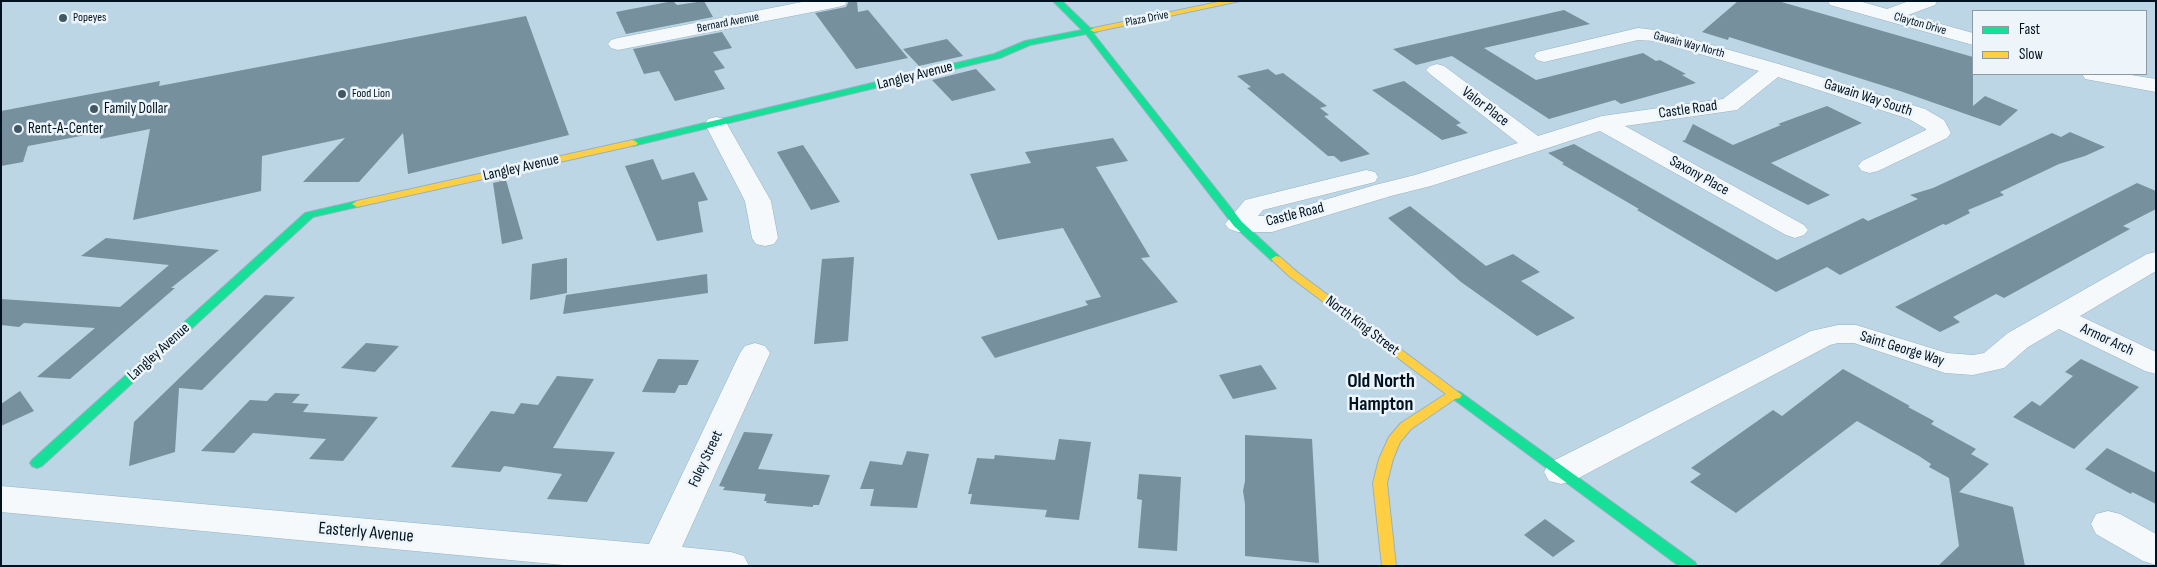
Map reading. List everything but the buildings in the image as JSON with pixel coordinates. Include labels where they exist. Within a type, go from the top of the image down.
[{"type":"street","name":"Bernard Avenue","points":[[618,44],[838,1]]},
{"type":"street","name":"North King Street","points":[[1057,1],[1088,31],[1238,224],[1293,274],[1690,566]]},
{"type":"street","name":"Plaza Drive","points":[[1088,31],[1236,1]]},
{"type":"street","name":"Clayton Drive","points":[[1837,1],[1972,40]]},
{"type":"street","points":[[1888,15],[1928,1]]},
{"type":"street","name":"North King Street","points":[[1081,9],[1088,31]]},
{"type":"street","name":"Langley Avenue","points":[[37,463],[309,216],[716,124],[997,56],[1028,43],[1088,31]]},
{"type":"street","name":"Gawain Way North","points":[[1544,56],[1638,34],[1656,35],[1775,69]]},
{"type":"street","name":"Castle Road","points":[[1238,224],[1272,224],[1384,190],[1422,181],[1602,123],[1729,104],[1775,69]]},
{"type":"street","name":"Gawain Way South","points":[[1775,69],[1917,114],[1936,125],[1939,133],[1870,166]]},
{"type":"street","name":"Valor Place","points":[[1436,70],[1533,144]]},
{"type":"street","points":[[2099,75],[2156,86]]},
{"type":"street","name":"Saxony Place","points":[[1602,123],[1795,230]]},
{"type":"street","points":[[716,124],[758,201],[765,238]]},
{"type":"street","name":"Saint George Way","points":[[1561,472],[1821,338],[1838,334],[1856,334],[1945,363],[1973,366],[1993,361],[2018,340],[2156,260]]},
{"type":"street","name":"Armor Arch","points":[[2058,317],[2156,364]]},
{"type":"street","name":"Foley Street","points":[[657,563],[755,353]]},
{"type":"street","points":[[1389,566],[1380,483],[1386,458],[1394,440],[1406,426],[1454,394]]},
{"type":"street","name":"Easterly Avenue","points":[[1,499],[657,563],[731,566]]},
{"type":"street","points":[[2108,524],[2156,551]]},
{"type":"traffic: fast","points":[[1057,1],[1088,31],[1238,224],[1276,259]]},
{"type":"traffic: fast","points":[[633,143],[997,56],[1028,43],[1094,30]]},
{"type":"traffic: fast","points":[[37,463],[309,215],[357,204]]},
{"type":"traffic: fast","points":[[1456,395],[1690,566]]},
{"type":"traffic: slow","points":[[1094,30],[1236,1]]},
{"type":"traffic: slow","points":[[357,204],[633,143]]},
{"type":"traffic: slow","points":[[1276,259],[1293,274],[1456,395]]},
{"type":"traffic: slow","points":[[1389,566],[1380,483],[1386,459],[1394,440],[1406,426],[1454,394]]},
{"type":"place","name":"Popeyes","points":[[63,18]]},
{"type":"place","name":"Food Lion","points":[[342,94]]},
{"type":"place","name":"Family Dollar","points":[[94,109]]},
{"type":"place","name":"Rent-A-Center","points":[[18,129]]},
{"type":"district","name":"Old North Hampton","points":[[1381,394]]}]
